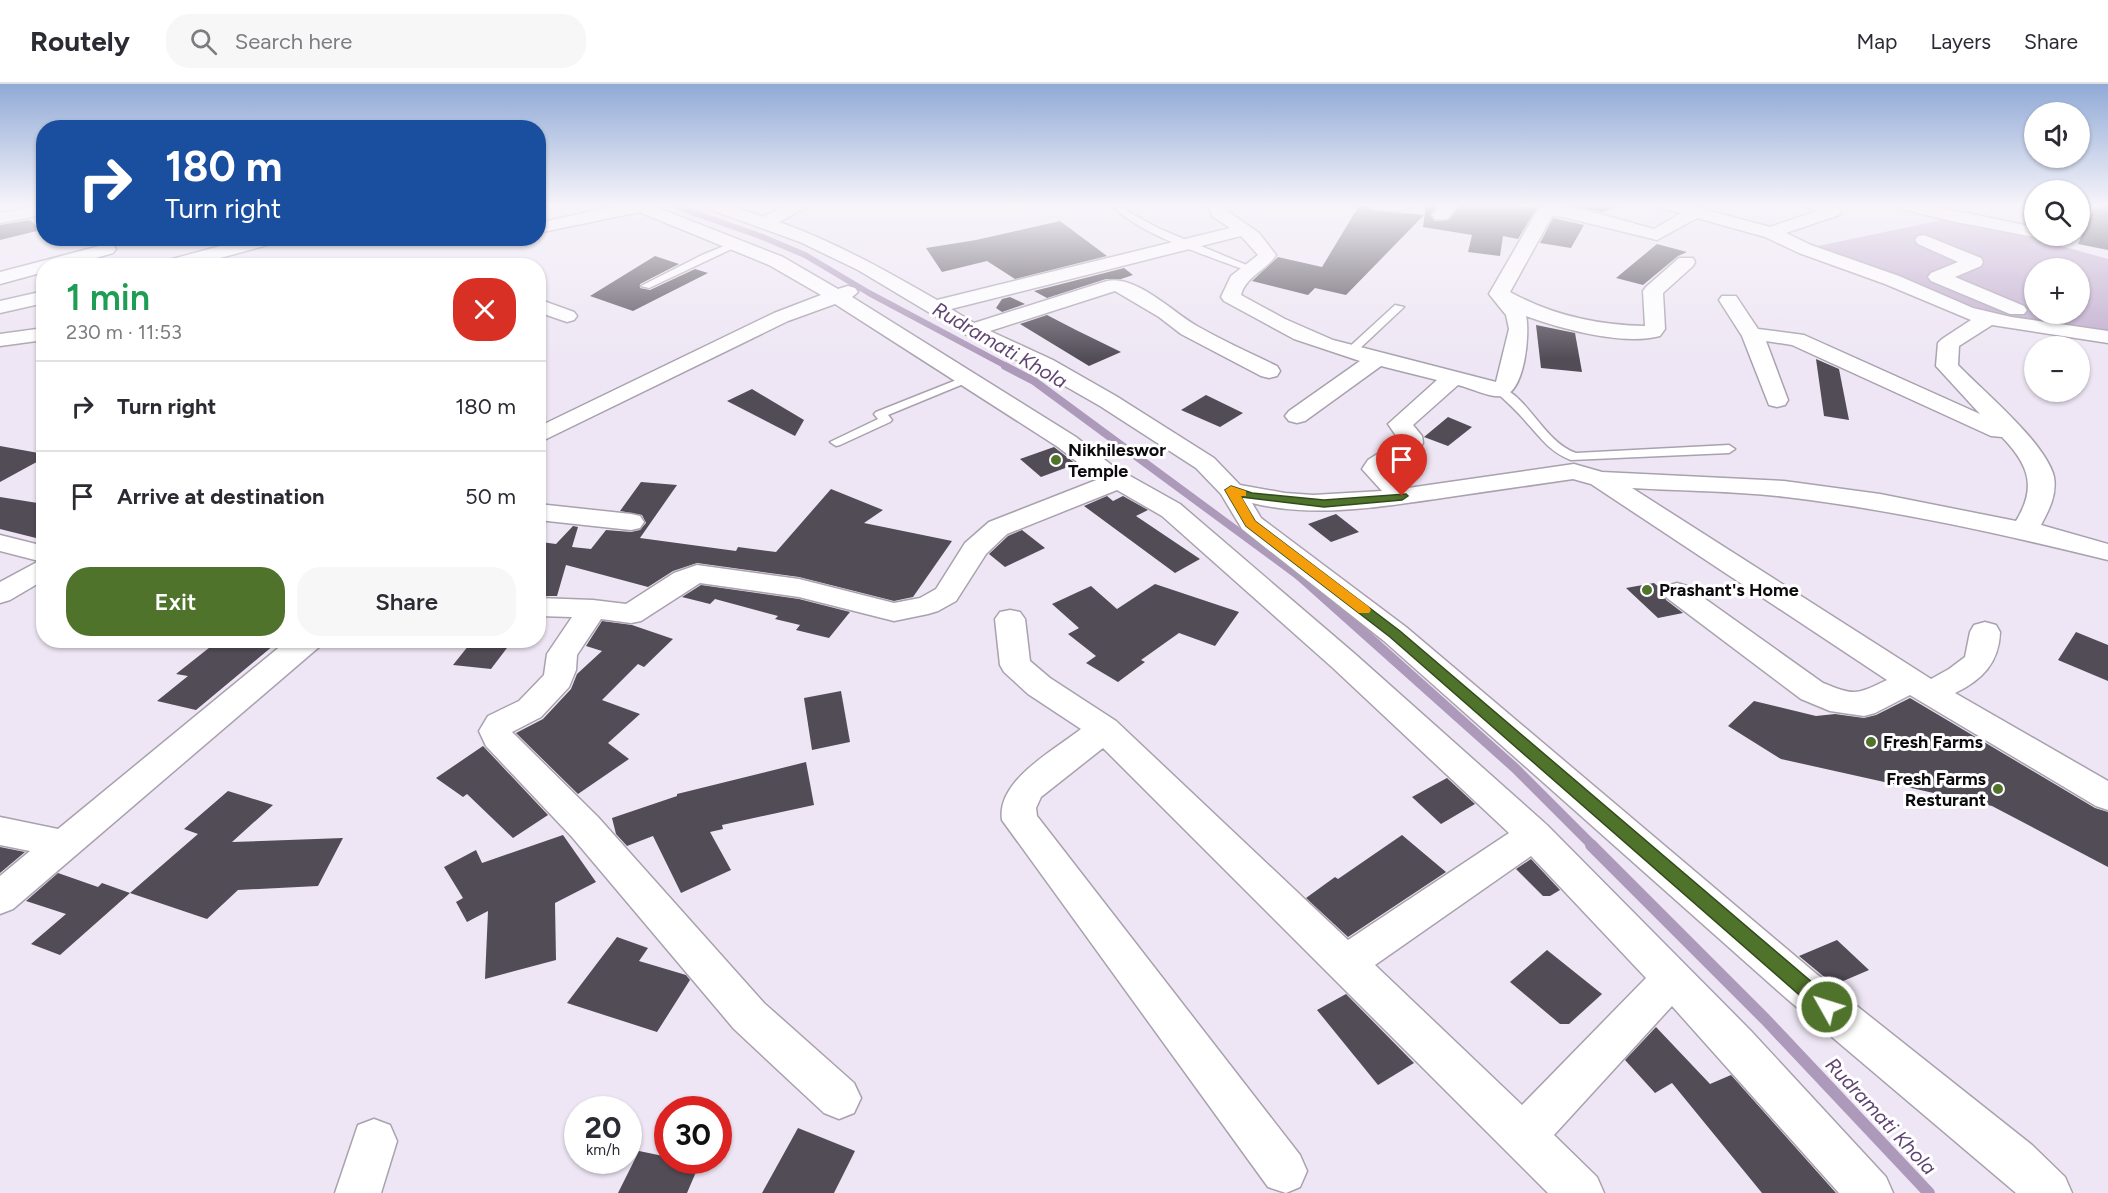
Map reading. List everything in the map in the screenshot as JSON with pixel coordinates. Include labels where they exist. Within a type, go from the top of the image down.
[{"type":"street","points":[[764,256],[842,294],[1067,442],[1105,472],[1171,510],[1344,662],[1534,835],[1736,1045],[1870,1193]]},
{"type":"street","points":[[837,256],[972,330],[1045,365],[1108,401],[1205,463],[1231,490],[1251,523],[1395,634],[1800,985],[2016,1161],[2049,1193]]},
{"type":"street","points":[[934,307],[1138,256]]},
{"type":"street","points":[[1267,256],[1264,261],[1239,277],[1233,286],[1231,297],[1250,309],[1325,343],[1455,376],[1500,390],[1508,383],[1520,329],[1516,314],[1499,294]]},
{"type":"street","points":[[1499,294],[1521,256]]},
{"type":"street","points":[[1824,256],[1892,280],[1967,313],[2108,337]]},
{"type":"street","points":[[1960,256],[1974,262],[1938,277],[2025,313],[2033,326]]},
{"type":"street","points":[[1499,294],[1520,307],[1554,318],[1595,326],[1653,332],[1655,329],[1653,291],[1686,262]]},
{"type":"street","points":[[0,278],[36,268]]},
{"type":"street","points":[[546,432],[781,317],[882,281]]},
{"type":"street","points":[[972,330],[1114,285],[1121,286],[1166,313],[1188,330],[1269,371]]},
{"type":"street","points":[[0,307],[36,299]]},
{"type":"street","points":[[1729,300],[1752,336],[1777,400]]},
{"type":"street","points":[[546,308],[567,316]]},
{"type":"street","points":[[1988,318],[1949,343],[1947,366],[2029,451],[2041,477],[2040,503],[2027,526],[2034,533]]},
{"type":"street","points":[[0,340],[36,335]]},
{"type":"street","points":[[1752,336],[1766,335],[1797,339],[2015,438]]},
{"type":"street","points":[[1297,416],[1377,358]]},
{"type":"street","points":[[1402,496],[1374,470],[1377,465],[1411,442],[1410,436],[1400,424],[1455,376]]},
{"type":"street","points":[[1231,490],[1251,496],[1324,504],[1402,496],[1574,471],[1600,479],[1784,489],[1880,502],[2034,533],[2108,552]]},
{"type":"street","points":[[1600,479],[1919,687],[2108,797]]},
{"type":"street","points":[[546,607],[592,609],[631,614],[684,579],[697,574],[754,580],[799,588],[894,612],[928,605],[946,595],[975,549],[998,528],[1119,480]]},
{"type":"street","points":[[546,513],[631,522]]},
{"type":"street","points":[[0,543],[36,552]]},
{"type":"street","points":[[0,594],[36,573]]},
{"type":"street","points":[[1677,592],[1812,690],[1841,703],[1864,705],[1976,667],[1986,648],[1985,632]]},
{"type":"street","points":[[592,609],[562,654],[558,679],[530,709],[500,724],[495,731],[498,738],[585,827],[749,1016],[839,1098]]},
{"type":"street","points":[[1010,619],[1016,665],[1039,686],[1104,729],[1581,1193]]},
{"type":"street","points":[[0,898],[298,648]]},
{"type":"street","points":[[1104,729],[1027,789],[1018,808],[1020,820],[1284,1172]]},
{"type":"street","points":[[0,831],[63,844]]},
{"type":"street","points":[[1346,963],[1534,835]]},
{"type":"street","points":[[1523,1136],[1671,979]]},
{"type":"street","points":[[358,1193],[374,1141]]},
{"type":"lane","points":[[646,286],[708,256]]},
{"type":"lane","points":[[1216,256],[1251,269]]},
{"type":"lane","points":[[1351,351],[1399,308]]},
{"type":"lane","points":[[836,442],[886,420],[880,414],[969,378]]},
{"type":"lane","points":[[1500,390],[1560,453],[1575,457],[1729,449]]},
{"type":"shaded area","points":[[1837,256],[2096,256],[2108,259],[2108,331],[2049,324],[2090,324],[2090,258],[2024,258],[2024,321],[2007,319]]},
{"type":"building","points":[[655,256],[679,264],[640,284],[640,288],[650,290],[695,269],[708,273],[633,311],[590,296]]},
{"type":"building","points":[[931,256],[1107,256],[1015,279],[987,261],[942,272]]},
{"type":"building","points":[[1329,256],[1384,256],[1346,295],[1315,288],[1308,295],[1252,281],[1278,257],[1322,267]]},
{"type":"building","points":[[1643,256],[1679,256],[1643,285],[1616,278]]},
{"type":"building","points":[[1124,268],[1133,275],[1121,279],[1106,279],[1047,298],[1034,291]]},
{"type":"building","points":[[1010,297],[1025,304],[1002,312],[996,308],[1002,299]]},
{"type":"building","points":[[1047,315],[1121,352],[1089,366],[1020,324]]},
{"type":"building","points":[[1536,325],[1575,333],[1582,372],[1541,368]]},
{"type":"building","points":[[1816,359],[1839,369],[1849,420],[1824,416]]},
{"type":"building","points":[[752,389],[804,420],[795,436],[727,401]]},
{"type":"building","points":[[1206,395],[1243,413],[1220,427],[1181,410]]},
{"type":"building","points":[[1448,417],[1472,427],[1448,446],[1424,437]]},
{"type":"building","points":[[0,446],[36,453],[36,462],[0,482]]},
{"type":"building","points":[[1054,447],[1076,464],[1041,477],[1020,459]]},
{"type":"building","points":[[641,482],[677,485],[640,538],[736,551],[738,547],[776,552],[831,489],[883,510],[864,523],[952,541],[913,597],[894,601],[799,577],[697,563],[673,571],[648,587],[566,565],[557,596],[546,596],[546,543],[556,544],[573,526],[578,527],[572,547],[591,549],[606,530],[631,532],[640,530],[646,523],[642,515],[620,511]]},
{"type":"building","points":[[1107,496],[1113,501],[1123,496],[1148,510],[1136,516],[1200,559],[1175,573],[1084,506]]},
{"type":"building","points":[[0,497],[36,503],[36,538],[0,529]]},
{"type":"building","points":[[1336,514],[1359,532],[1331,542],[1308,524]]},
{"type":"building","points":[[1022,530],[1045,548],[1005,567],[989,554],[1008,536]]},
{"type":"building","points":[[1654,583],[1662,590],[1666,600],[1683,613],[1658,618],[1626,588]]},
{"type":"building","points":[[1155,584],[1239,612],[1215,646],[1179,633],[1141,660],[1145,662],[1118,682],[1086,663],[1096,656],[1068,634],[1079,628],[1052,604],[1091,586],[1117,609]]},
{"type":"building","points":[[701,585],[799,599],[850,612],[829,638],[796,630],[800,625],[775,619],[778,616],[715,599],[710,604],[682,597]]},
{"type":"building","points":[[602,621],[632,625],[673,639],[644,667],[638,664],[602,700],[640,714],[608,743],[629,759],[578,794],[516,733],[543,719],[571,689],[577,674],[602,651],[586,646]]},
{"type":"building","points":[[2076,632],[2108,645],[2108,681],[2058,660]]},
{"type":"building","points":[[209,648],[270,648],[196,710],[157,701],[188,676],[176,674]]},
{"type":"building","points":[[467,648],[507,648],[491,669],[453,665]]},
{"type":"building","points":[[841,691],[850,742],[812,750],[804,698]]},
{"type":"building","name":"Fresh Farms Resturant","points":[[1910,698],[2095,808],[2108,812],[2108,867],[1992,806],[1781,759],[1728,726],[1754,701],[1816,716],[1835,714],[1864,718],[1876,715]]},
{"type":"building","points":[[483,746],[548,815],[513,838],[467,794],[463,797],[436,778]]},
{"type":"building","points":[[806,762],[814,805],[722,825],[723,829],[710,832],[731,870],[681,893],[653,836],[627,846],[616,834],[612,818],[677,796],[677,794]]},
{"type":"building","points":[[1447,778],[1475,804],[1441,824],[1412,797]]},
{"type":"building","points":[[228,791],[273,805],[232,842],[343,838],[318,886],[238,890],[207,919],[130,893],[198,834],[184,829]]},
{"type":"building","points":[[563,835],[596,882],[555,903],[556,960],[485,979],[488,911],[467,922],[456,902],[463,898],[444,867],[476,850],[482,863]]},
{"type":"building","points":[[1402,835],[1446,872],[1348,937],[1306,898]]},
{"type":"building","points":[[0,847],[25,852],[0,873]]},
{"type":"building","points":[[1531,859],[1560,890],[1550,896],[1543,896],[1516,869]]},
{"type":"building","points":[[58,873],[98,887],[102,883],[130,893],[60,955],[31,944],[66,914],[26,901]]},
{"type":"building","points":[[617,937],[648,948],[639,961],[686,975],[690,980],[657,1032],[567,1003]]},
{"type":"building","points":[[1837,940],[1869,970],[1834,985],[1799,956]]},
{"type":"building","points":[[1547,950],[1602,994],[1569,1024],[1560,1024],[1510,982]]},
{"type":"building","points":[[1346,994],[1414,1063],[1378,1085],[1317,1010]]},
{"type":"building","points":[[1656,1027],[1710,1084],[1731,1075],[1836,1193],[1762,1193],[1672,1083],[1655,1093],[1625,1060]]},
{"type":"building","points":[[798,1128],[855,1151],[834,1193],[762,1193]]},
{"type":"building","points":[[642,1152],[654,1154],[654,1174],[695,1174],[687,1193],[618,1193],[628,1174],[642,1174]]},
{"type":"waterway","name":"Rudramati Khola","points":[[806,256],[869,293],[1008,367]]},
{"type":"waterway","name":"Rudramati Khola","points":[[1005,366],[1034,381],[1300,577]]},
{"type":"waterway","name":"Rudramati Khola","points":[[1299,575],[1515,768],[1593,846]]},
{"type":"waterway","name":"Rudramati Khola","points":[[1591,845],[1765,1019],[1929,1193]]},
{"type":"slow traffic","points":[[1241,493],[1231,490],[1251,523],[1364,610]]},
{"type":"place","name":"Nikhileswor Temple","points":[[1056,460]]},
{"type":"place","name":"Prashant's Home","points":[[1647,590]]},
{"type":"place","name":"Fresh Farms","points":[[1871,742]]},
{"type":"place","name":"Fresh Farms Resturant","points":[[1998,789]]},
{"type":"route","points":[[1402,496],[1324,504],[1251,496],[1231,490],[1251,523],[1395,634],[1827,1007]]}]
